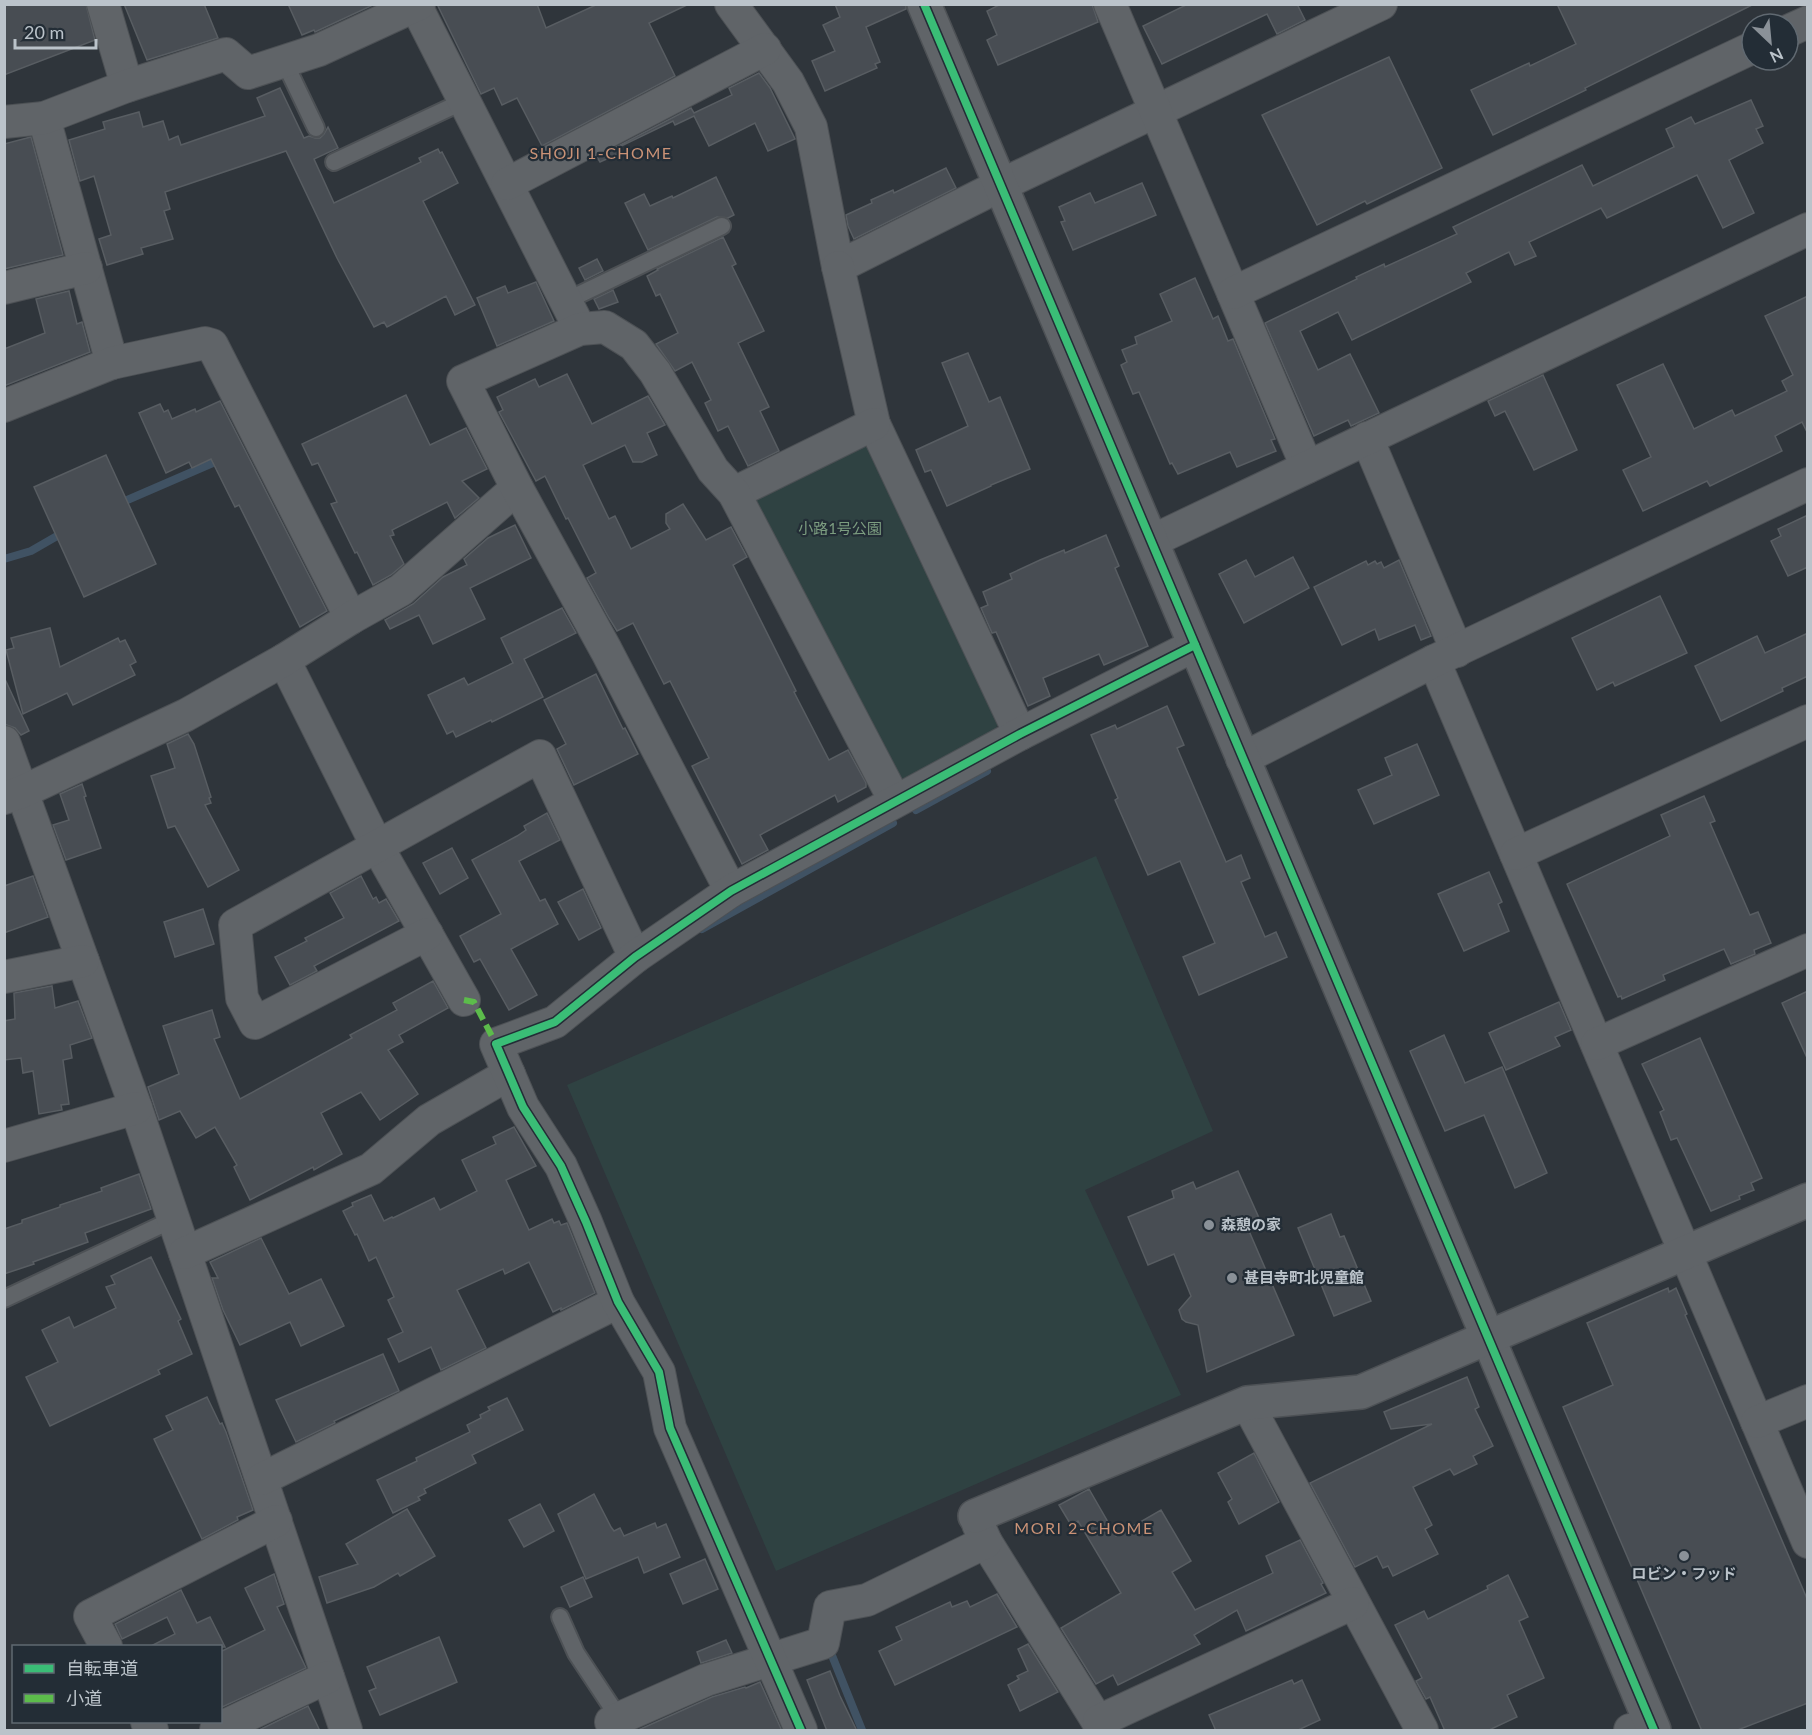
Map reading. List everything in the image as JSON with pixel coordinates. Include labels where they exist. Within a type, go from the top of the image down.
[{"type":"street","points":[[103,4],[128,86]]},
{"type":"street","points":[[731,4],[788,82],[811,127],[838,267],[874,424],[1020,734]]},
{"type":"street","points":[[924,4],[1487,1336],[1646,1729]]},
{"type":"street","points":[[1110,4],[1307,467]]},
{"type":"street","points":[[838,267],[1001,185],[1382,4]]},
{"type":"street","points":[[4,122],[44,118],[128,86],[226,54],[248,72],[319,50],[416,5],[580,329]]},
{"type":"street","points":[[507,184],[765,49]]},
{"type":"street","points":[[1233,293],[1740,54]]},
{"type":"street","points":[[44,118],[112,363]]},
{"type":"street","points":[[1152,541],[1808,229]]},
{"type":"street","points":[[4,288],[86,268]]},
{"type":"street","points":[[731,891],[606,650],[517,488],[463,381],[580,329],[605,327],[634,345],[655,372],[713,471],[734,493],[895,801]]},
{"type":"street","points":[[4,406],[112,363],[205,344],[212,345],[351,618]]},
{"type":"street","points":[[734,493],[874,424]]},
{"type":"street","points":[[1367,438],[1516,854],[1808,1542]]},
{"type":"street","points":[[1242,759],[1445,656],[1808,484]]},
{"type":"street","points":[[13,795],[186,715],[401,590],[517,488]]},
{"type":"street","points":[[801,1731],[669,1428],[658,1372],[618,1302],[561,1166],[523,1107],[496,1044],[555,1022],[635,957],[731,891],[1020,734],[1195,645]]},
{"type":"street","points":[[284,660],[377,846],[464,1000]]},
{"type":"street","points":[[1516,854],[1808,721]]},
{"type":"street","points":[[4,742],[13,795],[83,961],[136,1108],[346,1731]]},
{"type":"street","points":[[427,934],[255,1023],[242,998],[235,925],[540,756],[635,957]]},
{"type":"street","points":[[1597,1044],[1808,950]]},
{"type":"street","points":[[4,977],[83,961]]},
{"type":"street","points":[[185,1253],[371,1169],[429,1120],[509,1074]]},
{"type":"street","points":[[4,1146],[136,1108]]},
{"type":"street","points":[[609,1725],[706,1680],[823,1643],[830,1606],[867,1600],[980,1529],[1247,1403],[1361,1392],[1808,1200]]},
{"type":"street","points":[[262,1479],[618,1302]]},
{"type":"street","points":[[1757,1422],[1808,1401]]},
{"type":"street","points":[[1247,1403],[1422,1731]]},
{"type":"street","points":[[105,1645],[90,1616],[276,1521]]},
{"type":"street","points":[[980,1529],[1101,1726],[1353,1603]]},
{"type":"street","points":[[216,1731],[328,1677]]},
{"type":"lane","points":[[284,61],[316,128]]},
{"type":"lane","points":[[334,162],[464,101]]},
{"type":"lane","points":[[566,301],[722,226]]},
{"type":"lane","points":[[4,1299],[174,1219]]},
{"type":"lane","points":[[560,1617],[609,1725]]},
{"type":"green space","name":"小路1号公園","points":[[862,444],[876,449],[999,719],[995,732],[907,780],[897,777],[754,505],[757,494]]},
{"type":"green space","points":[[1096,856],[1213,1131],[1085,1190],[1181,1395],[776,1571],[567,1085]]},
{"type":"building","points":[[4,4],[86,4],[95,40],[4,75]]},
{"type":"building","points":[[124,4],[204,4],[218,38],[147,60]]},
{"type":"building","points":[[288,4],[375,4],[315,32],[314,30],[302,35]]},
{"type":"building","points":[[437,4],[537,4],[546,28],[598,4],[689,4],[649,23],[675,76],[542,146],[517,98],[502,105],[494,88],[481,94]]},
{"type":"building","points":[[835,4],[906,4],[906,9],[866,27],[880,62],[875,64],[877,68],[825,91],[812,61],[835,51],[823,25],[840,17]]},
{"type":"building","points":[[1001,4],[1092,4],[1098,22],[998,65],[987,40],[997,35],[987,11]]},
{"type":"building","points":[[1188,4],[1297,4],[1305,20],[1277,34],[1267,14],[1162,64],[1143,26]]},
{"type":"building","points":[[1557,4],[1754,4],[1493,135],[1471,90],[1576,44]]},
{"type":"building","points":[[1389,57],[1442,168],[1367,204],[1365,201],[1317,225],[1262,115]]},
{"type":"building","points":[[759,73],[770,88],[795,139],[768,151],[755,123],[709,146],[694,116],[675,125],[673,121],[617,148],[620,153],[600,162],[597,157],[691,108],[694,113],[732,95],[729,88]]},
{"type":"building","points":[[280,88],[304,138],[309,136],[320,138],[328,127],[338,148],[314,159],[334,203],[421,162],[419,158],[438,149],[440,153],[442,152],[458,183],[423,201],[475,305],[455,315],[446,296],[387,327],[384,322],[374,327],[337,258],[286,151],[165,192],[170,209],[164,211],[173,239],[141,248],[143,254],[107,265],[99,239],[111,235],[94,176],[80,181],[69,140],[105,129],[103,122],[139,112],[143,127],[163,121],[169,140],[178,136],[181,145],[265,116],[257,98]]},
{"type":"building","points":[[1751,100],[1763,126],[1756,129],[1763,143],[1729,160],[1754,213],[1723,228],[1697,175],[1607,218],[1601,208],[1529,242],[1536,256],[1515,265],[1509,252],[1466,273],[1471,282],[1352,340],[1338,312],[1300,331],[1318,370],[1350,354],[1379,413],[1351,426],[1348,420],[1314,436],[1265,323],[1384,264],[1385,267],[1457,234],[1453,227],[1582,165],[1593,186],[1674,147],[1666,129],[1691,117],[1695,124]]},
{"type":"building","points":[[31,137],[63,255],[4,269],[4,144]]},
{"type":"building","points":[[946,168],[956,188],[854,239],[846,215],[872,203],[871,200],[893,190],[894,193]]},
{"type":"building","points":[[716,177],[734,215],[728,218],[717,217],[648,250],[625,203],[644,194],[650,206],[672,196],[673,198]]},
{"type":"building","points":[[1142,183],[1156,215],[1073,250],[1061,222],[1065,221],[1059,207],[1090,193],[1095,203]]},
{"type":"building","points":[[723,237],[736,264],[732,266],[764,331],[738,343],[769,407],[760,411],[779,451],[748,466],[728,426],[718,431],[705,403],[711,400],[692,362],[675,371],[656,344],[678,333],[660,294],[656,296],[647,276]]},
{"type":"building","points":[[597,259],[603,271],[585,280],[579,268]]},
{"type":"building","points":[[1195,278],[1213,319],[1218,316],[1228,341],[1233,339],[1275,439],[1271,440],[1276,451],[1237,467],[1230,452],[1178,474],[1172,463],[1170,464],[1139,392],[1133,394],[1121,365],[1127,362],[1122,350],[1137,344],[1135,337],[1172,321],[1160,294]]},
{"type":"building","points":[[536,282],[554,321],[497,346],[477,298],[505,286],[508,293]]},
{"type":"building","points":[[613,290],[618,302],[599,309],[594,299]]},
{"type":"building","points":[[69,291],[77,324],[82,322],[90,352],[4,386],[4,349],[45,333],[36,299]]},
{"type":"building","points":[[1808,296],[1808,434],[1802,422],[1775,436],[1782,451],[1710,486],[1707,481],[1643,511],[1623,470],[1651,457],[1617,385],[1663,364],[1694,429],[1732,410],[1735,416],[1787,391],[1782,381],[1793,375],[1765,316]]},
{"type":"building","points":[[968,353],[989,402],[1000,397],[1030,469],[947,506],[931,470],[925,472],[916,450],[968,426],[942,363]]},
{"type":"building","points":[[567,374],[592,424],[648,396],[665,425],[647,433],[657,455],[642,462],[633,462],[625,445],[583,465],[609,519],[615,516],[631,549],[670,529],[666,523],[666,514],[683,504],[706,540],[731,527],[747,557],[733,565],[829,760],[848,750],[866,783],[866,787],[838,802],[835,795],[760,835],[768,850],[742,864],[692,766],[709,758],[670,681],[664,684],[633,623],[617,631],[587,578],[596,573],[568,518],[566,519],[545,476],[536,481],[499,412],[503,410],[497,397],[535,379],[539,387]]},
{"type":"building","points":[[1543,375],[1577,450],[1534,470],[1505,411],[1495,416],[1488,401]]},
{"type":"building","points":[[406,395],[430,445],[466,428],[487,469],[462,481],[479,498],[455,518],[447,502],[392,530],[394,535],[390,536],[404,564],[391,575],[373,585],[331,504],[337,502],[318,463],[312,465],[302,444]]},
{"type":"building","points":[[220,401],[327,611],[300,627],[239,505],[235,507],[211,459],[192,468],[189,462],[166,473],[139,413],[160,404],[164,412],[168,410],[172,419],[195,409],[196,412]]},
{"type":"building","points":[[106,455],[156,564],[84,597],[34,487]]},
{"type":"building","points":[[1808,515],[1808,567],[1788,576],[1771,541],[1781,536],[1778,529]]},
{"type":"building","points":[[515,525],[531,558],[470,588],[485,619],[433,644],[419,615],[390,629],[385,620],[413,604],[443,577],[467,565],[464,559],[488,538]]},
{"type":"building","points":[[1106,535],[1119,566],[1115,568],[1148,646],[1104,665],[1099,654],[1043,678],[1050,696],[1028,706],[996,632],[992,633],[981,608],[988,605],[983,592],[1012,579],[1010,574],[1040,560],[1064,550],[1065,553]]},
{"type":"building","points":[[1293,557],[1309,588],[1244,623],[1219,574],[1246,560],[1255,577]]},
{"type":"building","points":[[1399,560],[1431,636],[1421,640],[1415,625],[1379,640],[1375,629],[1342,645],[1314,587],[1366,561],[1368,565],[1375,561],[1377,564],[1381,562],[1384,568]]},
{"type":"building","points":[[1660,596],[1687,653],[1615,686],[1613,682],[1597,690],[1572,638]]},
{"type":"building","points":[[562,608],[576,633],[524,659],[543,697],[456,737],[453,731],[447,734],[428,695],[464,678],[468,685],[513,663],[501,638]]},
{"type":"building","points":[[50,628],[60,667],[118,638],[120,642],[125,640],[136,662],[130,665],[135,675],[73,705],[67,693],[23,714],[6,650],[14,648],[11,638]]},
{"type":"building","points":[[1808,633],[1808,676],[1782,688],[1783,691],[1721,721],[1695,666],[1757,636],[1765,653]]},
{"type":"building","points":[[596,674],[638,754],[574,785],[557,749],[566,744],[544,700]]},
{"type":"building","points":[[4,677],[29,731],[21,735],[15,728],[4,724]]},
{"type":"building","points":[[1167,706],[1184,745],[1177,748],[1226,862],[1241,855],[1250,878],[1241,882],[1265,937],[1276,932],[1287,957],[1199,995],[1183,957],[1215,943],[1180,861],[1148,875],[1115,800],[1118,798],[1091,735],[1115,725],[1117,729]]},
{"type":"building","points":[[188,734],[194,744],[211,797],[209,798],[211,803],[205,805],[239,870],[208,887],[175,826],[168,828],[151,776],[175,768],[167,744]]},
{"type":"building","points":[[1417,744],[1439,795],[1374,824],[1358,790],[1392,775],[1385,758]]},
{"type":"building","points":[[82,784],[101,848],[66,860],[53,825],[69,820],[60,794]]},
{"type":"building","points":[[1704,796],[1715,821],[1710,823],[1750,915],[1758,912],[1771,943],[1754,950],[1755,954],[1731,964],[1724,949],[1663,975],[1665,980],[1622,999],[1621,996],[1618,997],[1567,884],[1670,836],[1661,815]]},
{"type":"building","points":[[547,813],[560,840],[519,861],[540,901],[545,899],[558,924],[511,949],[537,995],[509,1010],[480,959],[474,962],[460,936],[501,914],[472,860],[517,836],[526,830],[524,826]]},
{"type":"building","points":[[452,848],[468,878],[440,894],[423,863]]},
{"type":"building","points":[[1489,872],[1502,902],[1498,904],[1509,931],[1464,951],[1438,894]]},
{"type":"building","points":[[33,876],[48,917],[4,933],[4,886]]},
{"type":"building","points":[[361,876],[373,899],[376,897],[379,903],[386,899],[399,921],[314,966],[317,971],[290,985],[275,957],[307,941],[305,938],[344,918],[330,893]]},
{"type":"building","points":[[583,889],[601,928],[579,940],[558,902]]},
{"type":"building","points":[[203,909],[214,944],[175,957],[164,922]]},
{"type":"building","points":[[433,981],[448,1008],[399,1035],[403,1042],[388,1050],[418,1094],[380,1120],[361,1092],[321,1113],[342,1154],[314,1170],[313,1167],[250,1200],[234,1167],[237,1165],[215,1127],[196,1138],[180,1111],[159,1120],[148,1087],[179,1074],[163,1026],[212,1010],[220,1037],[214,1039],[240,1099],[352,1038],[350,1035],[397,1010],[393,1003]]},
{"type":"building","points":[[52,986],[55,1008],[78,1001],[92,1038],[70,1045],[72,1058],[63,1060],[69,1104],[61,1105],[62,1110],[39,1114],[33,1071],[23,1073],[21,1058],[4,1060],[4,1021],[15,1019],[14,993]]},
{"type":"building","points":[[1808,991],[1808,1060],[1782,1003]]},
{"type":"building","points":[[1559,1002],[1571,1030],[1555,1037],[1560,1046],[1506,1070],[1489,1033]]},
{"type":"building","points":[[1444,1035],[1465,1083],[1502,1067],[1547,1173],[1515,1188],[1484,1115],[1445,1131],[1410,1051]]},
{"type":"building","points":[[1700,1038],[1762,1178],[1751,1183],[1754,1190],[1739,1196],[1740,1199],[1711,1211],[1677,1138],[1671,1140],[1660,1112],[1664,1110],[1642,1064]]},
{"type":"building","points":[[514,1127],[536,1166],[506,1180],[529,1230],[552,1219],[554,1223],[559,1221],[561,1225],[567,1223],[595,1293],[553,1312],[529,1262],[505,1274],[503,1269],[457,1290],[486,1348],[441,1370],[431,1347],[399,1362],[388,1339],[403,1332],[388,1300],[394,1297],[376,1257],[369,1261],[357,1234],[355,1235],[343,1211],[353,1206],[352,1203],[371,1195],[384,1221],[434,1198],[440,1210],[477,1191],[462,1160],[496,1144],[493,1137]]},
{"type":"building","points":[[1238,1171],[1259,1218],[1246,1224],[1294,1335],[1207,1372],[1198,1325],[1182,1319],[1179,1310],[1191,1296],[1174,1254],[1148,1265],[1128,1217],[1174,1198],[1172,1191],[1193,1182],[1196,1189]]},
{"type":"building","points":[[139,1174],[151,1209],[85,1233],[88,1242],[4,1274],[4,1229]]},
{"type":"building","points":[[1331,1214],[1340,1237],[1344,1236],[1371,1301],[1334,1316],[1298,1228]]},
{"type":"building","points":[[261,1238],[289,1294],[321,1279],[344,1326],[301,1346],[290,1322],[240,1345],[223,1310],[212,1278],[218,1278],[210,1262]]},
{"type":"building","points":[[151,1257],[181,1319],[178,1321],[192,1354],[158,1370],[160,1374],[50,1426],[26,1377],[58,1362],[42,1330],[69,1317],[74,1328],[116,1308],[106,1287],[115,1284],[111,1276]]},
{"type":"building","points":[[1668,1288],[1669,1292],[1676,1288],[1687,1314],[1685,1315],[1808,1601],[1808,1703],[1735,1731],[1702,1731],[1563,1407],[1613,1385],[1587,1323]]},
{"type":"building","points":[[383,1354],[399,1391],[334,1421],[335,1423],[296,1442],[276,1400]]},
{"type":"building","points":[[1467,1377],[1479,1407],[1475,1409],[1493,1446],[1473,1456],[1477,1464],[1454,1475],[1450,1469],[1413,1487],[1432,1525],[1425,1529],[1438,1554],[1393,1576],[1388,1566],[1383,1568],[1377,1556],[1355,1567],[1310,1483],[1432,1424],[1391,1429],[1384,1412]]},
{"type":"building","points":[[207,1397],[226,1432],[253,1510],[237,1517],[238,1520],[202,1539],[154,1439],[173,1430],[166,1416]]},
{"type":"building","points":[[507,1398],[523,1430],[472,1455],[476,1463],[424,1489],[426,1493],[418,1497],[420,1500],[393,1513],[377,1480],[470,1432],[467,1425],[481,1418],[480,1415],[490,1410],[488,1407]]},
{"type":"building","points":[[1254,1453],[1279,1502],[1239,1524],[1228,1502],[1232,1499],[1218,1473]]},
{"type":"building","points":[[1089,1489],[1116,1536],[1161,1510],[1191,1561],[1172,1572],[1195,1610],[1273,1573],[1266,1556],[1300,1540],[1326,1593],[1246,1631],[1237,1610],[1194,1635],[1200,1644],[1118,1685],[1113,1675],[1096,1684],[1061,1628],[1121,1593],[1078,1521],[1071,1525],[1059,1505]]},
{"type":"building","points":[[594,1494],[611,1527],[614,1531],[620,1528],[624,1536],[655,1523],[657,1528],[666,1524],[680,1557],[644,1573],[638,1557],[586,1579],[558,1514]]},
{"type":"building","points":[[540,1504],[554,1531],[524,1547],[509,1520]]},
{"type":"building","points":[[407,1509],[435,1556],[400,1576],[398,1573],[374,1587],[327,1603],[319,1577],[358,1564],[346,1544]]},
{"type":"building","points":[[705,1559],[718,1589],[683,1604],[670,1574]]},
{"type":"building","points":[[274,1574],[284,1604],[277,1607],[306,1668],[222,1707],[222,1651],[265,1630],[245,1588]]},
{"type":"building","points":[[1508,1575],[1528,1617],[1519,1621],[1544,1678],[1507,1695],[1517,1717],[1487,1731],[1445,1731],[1430,1697],[1426,1699],[1416,1681],[1422,1678],[1395,1625],[1424,1611],[1428,1619],[1488,1589],[1487,1586]]},
{"type":"building","points":[[583,1577],[592,1597],[570,1607],[561,1587]]},
{"type":"building","points":[[181,1590],[197,1623],[210,1617],[225,1647],[222,1645],[153,1645],[175,1634],[167,1617],[122,1639],[115,1624]]},
{"type":"building","points":[[997,1594],[1017,1627],[895,1685],[879,1651],[902,1640],[896,1627],[950,1602],[952,1607],[967,1601],[970,1607]]},
{"type":"building","points":[[439,1637],[457,1682],[380,1715],[369,1691],[376,1688],[367,1667]]},
{"type":"building","points":[[726,1640],[732,1653],[701,1663],[697,1652]]},
{"type":"building","points":[[1028,1644],[1058,1692],[1020,1711],[1008,1685],[1019,1679],[1017,1676],[1028,1671],[1018,1649]]},
{"type":"building","points":[[830,1671],[857,1731],[827,1731],[807,1680]]},
{"type":"building","points":[[1292,1680],[1294,1684],[1302,1680],[1320,1720],[1296,1731],[1216,1731],[1209,1715]]},
{"type":"building","points":[[760,1682],[782,1731],[636,1731],[712,1697]]},
{"type":"building","points":[[308,1706],[320,1731],[257,1731]]},
{"type":"waterway","points":[[118,504],[222,459]]},
{"type":"waterway","points":[[4,559],[31,551],[64,532]]},
{"type":"waterway","points":[[916,810],[987,771]]},
{"type":"waterway","points":[[702,929],[893,823]]},
{"type":"waterway","points":[[831,1653],[862,1730]]},
{"type":"marked path","points":[[464,1000],[474,1002],[496,1044]]},
{"type":"cycle path","points":[[924,4],[1654,1730]]},
{"type":"cycle path","points":[[801,1730],[670,1428],[659,1372],[618,1302],[561,1166],[523,1107],[496,1044],[555,1022],[635,957],[731,891],[1020,734],[1195,645]]},
{"type":"place","name":"森憩の家","points":[[1209,1225]]},
{"type":"place","name":"甚目寺町北児童館","points":[[1232,1278]]},
{"type":"place","name":"ロビン・フッド","points":[[1684,1556]]},
{"type":"district","name":"SHOJI 1-CHOME","points":[[601,153]]},
{"type":"district","name":"MORI 2-CHOME","points":[[1084,1528]]}]
